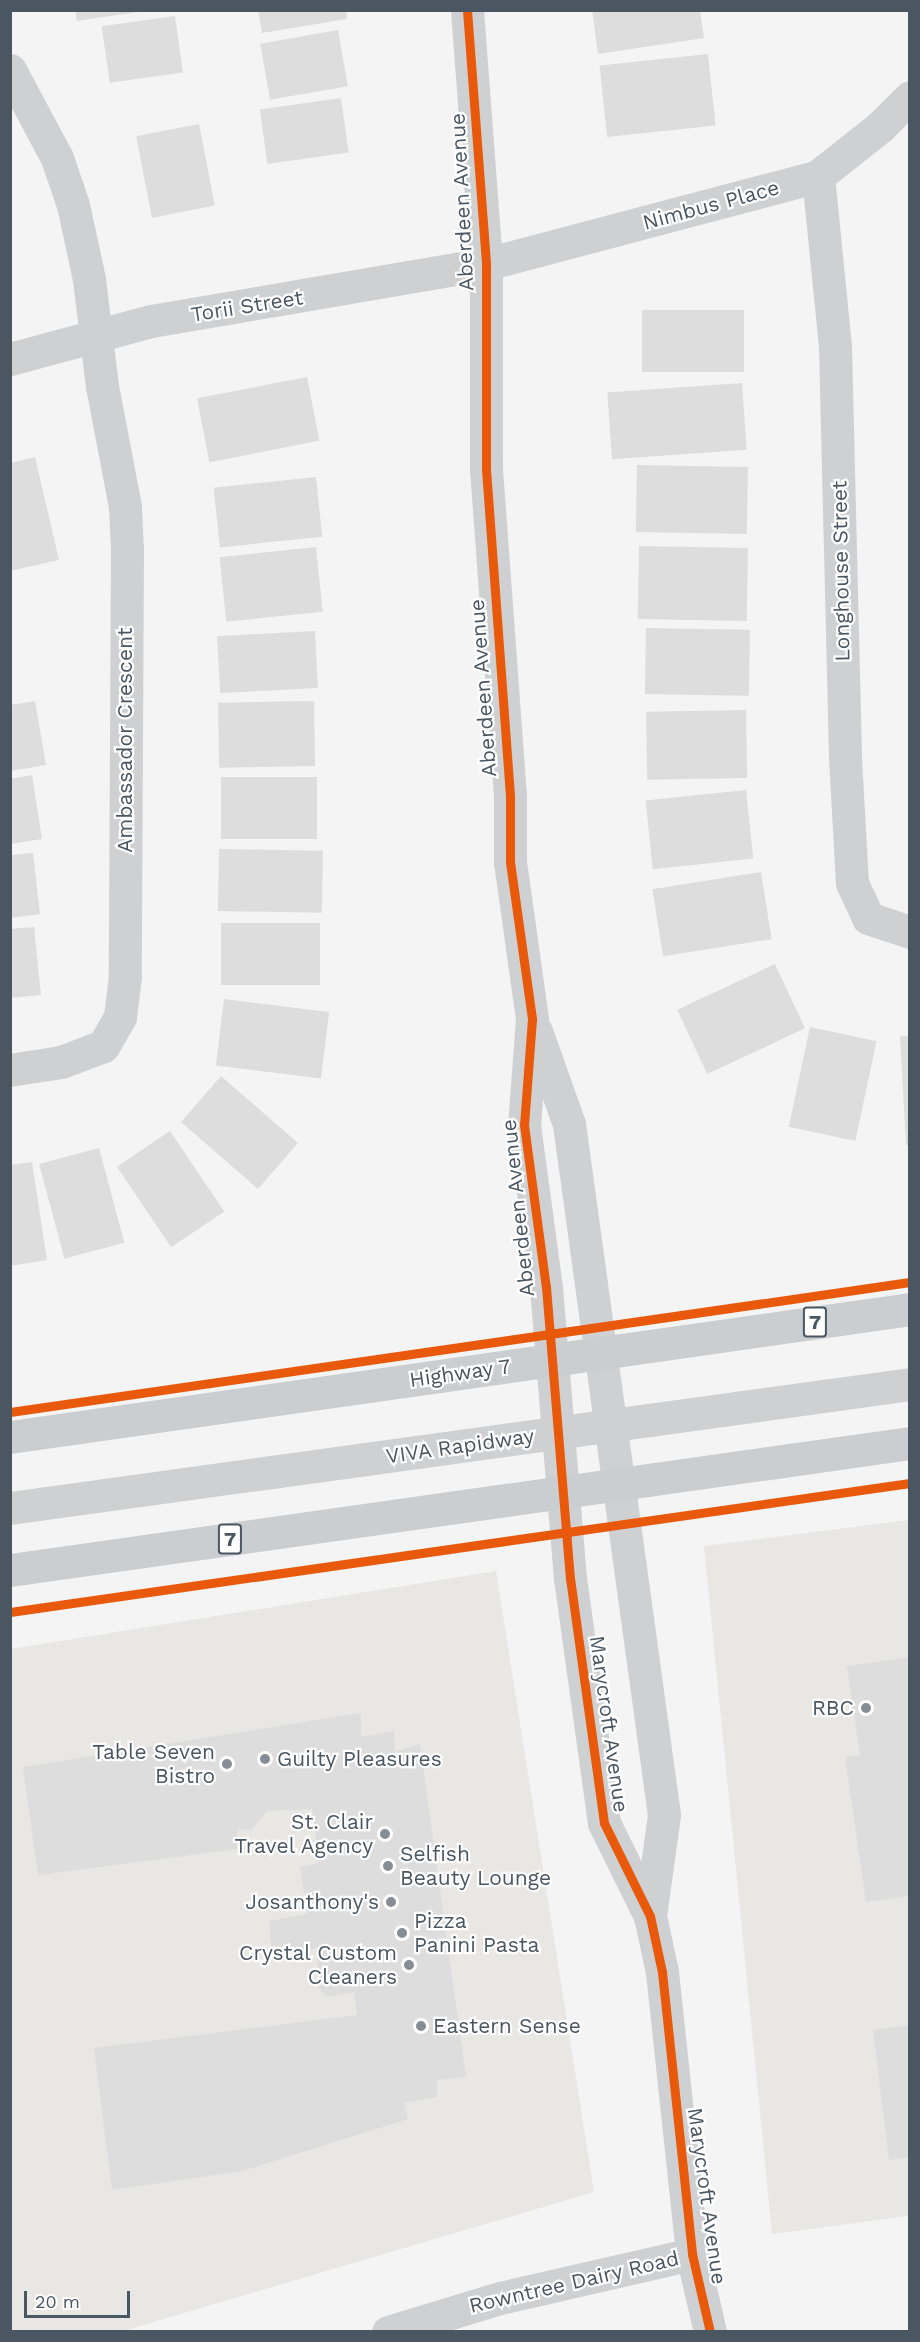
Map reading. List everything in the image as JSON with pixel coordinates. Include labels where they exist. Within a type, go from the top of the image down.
[{"type":"main road","name":"Highway 7","points":[[10,1437],[909,1309]]},
{"type":"main road","name":"7","points":[[10,1570],[909,1443]]},
{"type":"street","name":"Aberdeen Avenue","points":[[467,10],[486,264],[486,469],[501,715],[510,797],[510,862],[532,1019],[569,1124],[618,1485]]},
{"type":"street","name":"Ambassador Crescent","points":[[10,70],[66,181],[89,279],[96,336],[125,507],[126,538],[125,976],[120,1017],[103,1046],[61,1062],[10,1070]]},
{"type":"street","name":"Nimbus Place","points":[[486,264],[818,177],[880,127],[909,97]]},
{"type":"street","name":"Longhouse Street","points":[[818,177],[835,346],[845,758],[852,883],[868,918],[909,932]]},
{"type":"street","name":"Torii Street","points":[[10,359],[151,321],[486,264]]},
{"type":"street","name":"Aberdeen Avenue","points":[[532,1019],[524,1125],[552,1360]]},
{"type":"street","name":"Marycroft Avenue","points":[[552,1360],[570,1578],[604,1823],[650,1916],[662,1972],[692,2254],[710,2331]]},
{"type":"street","name":"VIVA Rapidway","points":[[10,1508],[909,1384]]},
{"type":"street","name":"Marycroft Avenue","points":[[618,1485],[664,1815],[650,1916]]},
{"type":"street","name":"Rowntree Dairy Road","points":[[388,2331],[500,2298],[692,2254]]},
{"type":"shaded area","points":[[909,1520],[909,2216],[772,2234],[704,1546]]},
{"type":"shaded area","points":[[496,1571],[594,2192],[123,2331],[11,2332],[11,1649]]},
{"type":"building","points":[[75,10],[138,10],[138,12],[77,21]]},
{"type":"building","points":[[258,10],[346,10],[347,19],[262,33]]},
{"type":"building","points":[[592,10],[700,10],[704,38],[598,54]]},
{"type":"building","points":[[175,16],[183,72],[110,83],[102,26]]},
{"type":"building","points":[[338,30],[348,86],[270,100],[260,44]]},
{"type":"building","points":[[708,54],[716,126],[607,137],[600,65]]},
{"type":"building","points":[[341,98],[349,152],[267,164],[260,109]]},
{"type":"building","points":[[199,124],[215,205],[152,218],[136,136]]},
{"type":"building","points":[[642,310],[744,310],[744,372],[642,372]]},
{"type":"building","points":[[307,377],[319,441],[209,462],[197,398]]},
{"type":"building","points":[[742,383],[747,450],[612,459],[607,392]]},
{"type":"building","points":[[35,457],[59,560],[10,571],[10,463]]},
{"type":"building","points":[[637,465],[748,467],[747,534],[636,532]]},
{"type":"building","points":[[316,477],[322,537],[220,547],[214,488]]},
{"type":"building","points":[[639,546],[748,548],[747,621],[638,619]]},
{"type":"building","points":[[316,547],[323,612],[226,622],[220,557]]},
{"type":"building","points":[[646,628],[750,630],[749,696],[645,694]]},
{"type":"building","points":[[315,631],[318,688],[220,693],[217,636]]},
{"type":"building","points":[[35,701],[46,765],[10,771],[10,705]]},
{"type":"building","points":[[314,701],[315,766],[219,768],[218,703]]},
{"type":"building","points":[[746,710],[747,778],[647,780],[646,712]]},
{"type":"building","points":[[32,775],[42,839],[10,844],[10,779]]},
{"type":"building","points":[[221,777],[317,777],[317,839],[221,839]]},
{"type":"building","points":[[746,790],[753,859],[653,869],[646,801]]},
{"type":"building","points":[[219,849],[323,851],[322,913],[218,911]]},
{"type":"building","points":[[33,853],[40,914],[10,918],[10,855]]},
{"type":"building","points":[[761,872],[772,939],[663,956],[652,889]]},
{"type":"building","points":[[221,923],[320,923],[320,985],[221,985]]},
{"type":"building","points":[[34,927],[41,995],[10,998],[10,929]]},
{"type":"building","points":[[775,964],[805,1028],[707,1074],[677,1010]]},
{"type":"building","points":[[224,999],[329,1012],[321,1078],[216,1066]]},
{"type":"building","points":[[810,1027],[877,1041],[855,1141],[789,1127]]},
{"type":"building","points":[[900,1036],[910,1036],[910,1145],[906,1145]]},
{"type":"building","points":[[221,1076],[298,1143],[258,1189],[181,1122]]},
{"type":"building","points":[[170,1131],[224,1211],[171,1247],[117,1167]]},
{"type":"building","points":[[99,1148],[124,1243],[64,1259],[39,1164]]},
{"type":"building","points":[[32,1162],[47,1260],[10,1266],[10,1165]]},
{"type":"building","points":[[910,1657],[910,1896],[866,1902],[845,1757],[860,1755],[847,1666]]},
{"type":"building","points":[[361,1713],[361,1737],[394,1731],[395,1752],[420,1744],[466,2077],[437,2080],[437,2097],[404,2103],[408,2119],[242,2171],[112,2190],[94,2048],[357,2015],[354,1992],[326,1997],[318,1987],[317,1948],[272,1953],[269,1921],[307,1914],[300,1867],[319,1863],[312,1809],[267,1811],[251,1830],[237,1829],[238,1849],[38,1875],[23,1767]]},
{"type":"building","points":[[910,2025],[910,2157],[889,2160],[873,2030]]},
{"type":"cycle path","points":[[467,10],[486,264],[486,469],[510,797],[510,862],[532,1019],[524,1125],[546,1287],[570,1578],[604,1823],[650,1916],[662,1972],[692,2254],[710,2332]]},
{"type":"cycle path","points":[[10,1412],[910,1282]]},
{"type":"cycle path","points":[[10,1612],[910,1483]]},
{"type":"place","name":"RBC","points":[[866,1708]]},
{"type":"place","name":"Guilty Pleasures","points":[[265,1759]]},
{"type":"place","name":"Table Seven Bistro","points":[[227,1764]]},
{"type":"place","name":"St. Clair Travel Agency","points":[[385,1834]]},
{"type":"place","name":"Selfish Beauty Lounge","points":[[388,1866]]},
{"type":"place","name":"Josanthony's","points":[[391,1902]]},
{"type":"place","name":"Pizza Panini Pasta","points":[[402,1933]]},
{"type":"place","name":"Crystal Custom Cleaners","points":[[409,1965]]},
{"type":"place","name":"Eastern Sense","points":[[421,2026]]}]
